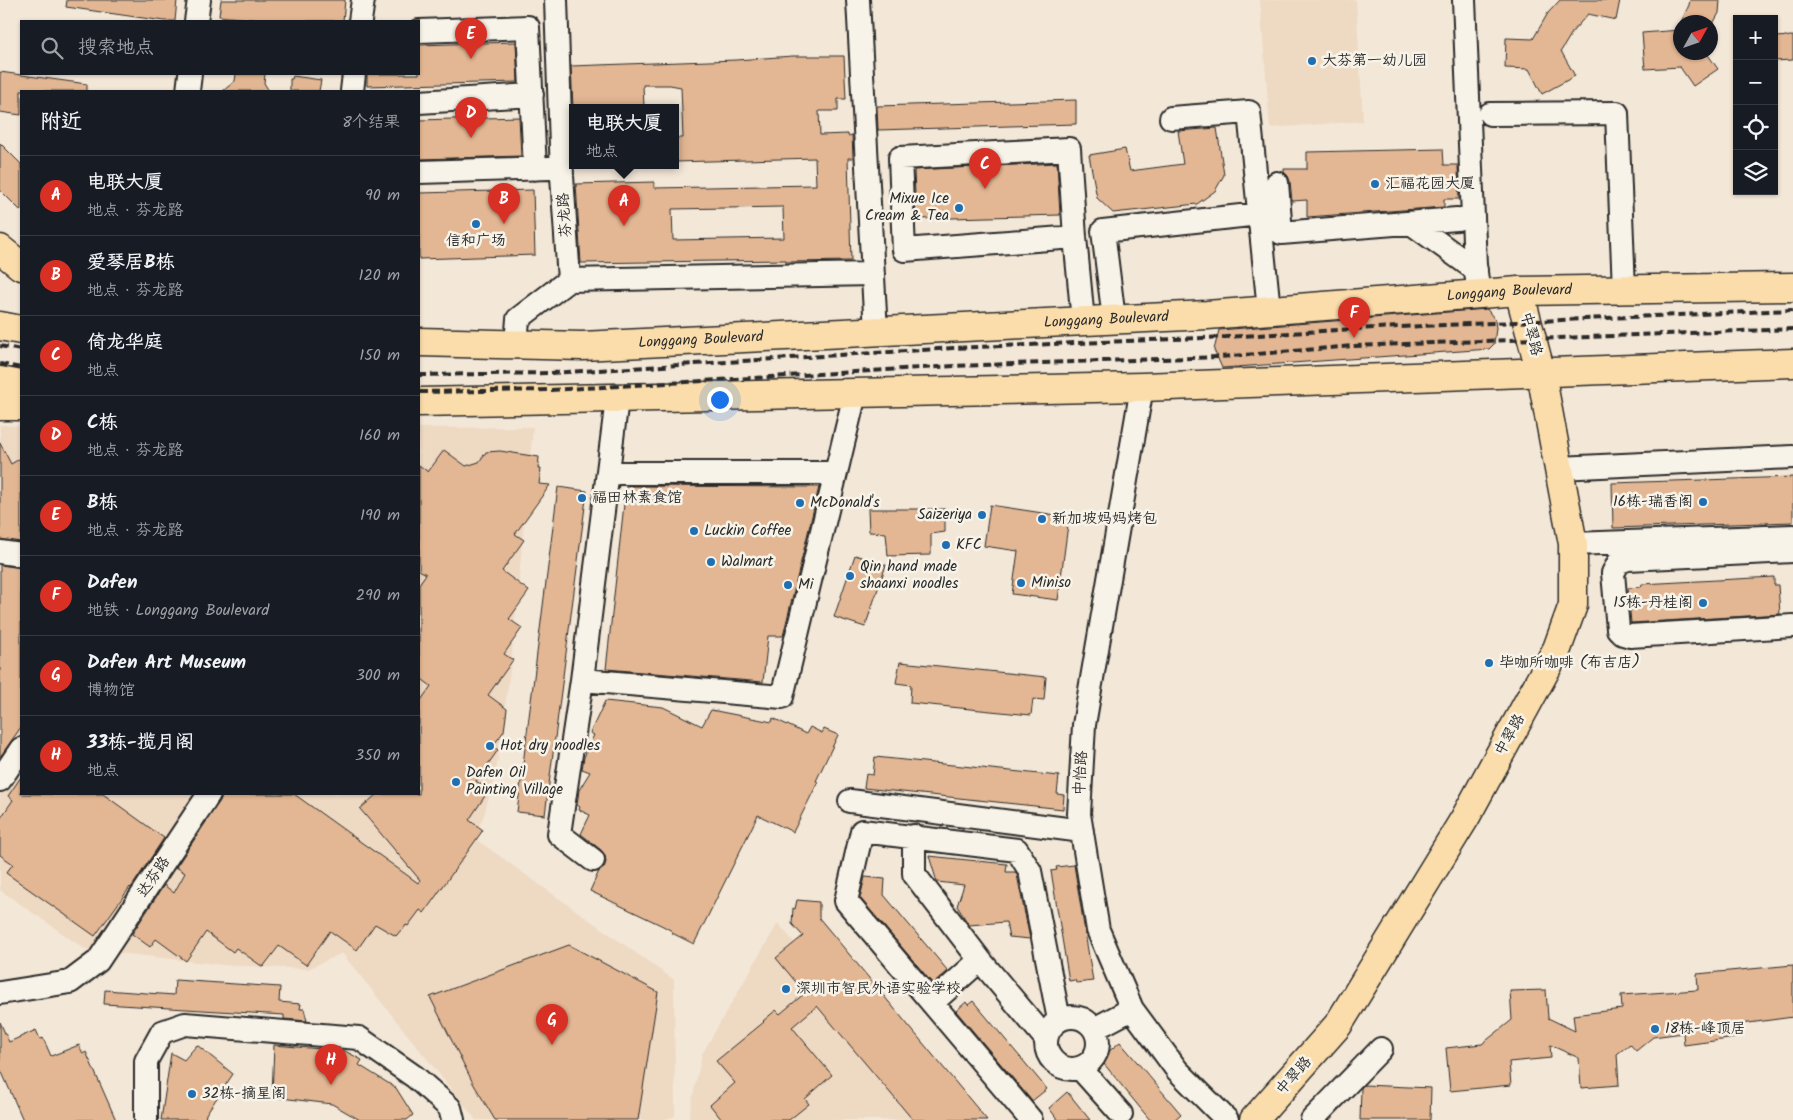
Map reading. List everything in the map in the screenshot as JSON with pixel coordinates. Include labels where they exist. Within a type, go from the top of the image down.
[{"type":"main road","points":[[0,249],[20,265]]},
{"type":"main road","name":"Longgang Boulevard","points":[[420,342],[582,346],[1083,321],[1269,310],[1477,282],[1520,291],[1793,287]]},
{"type":"main road","name":"中翠路","points":[[1254,1120],[1338,1025],[1465,818],[1557,649],[1573,605],[1573,544],[1541,372],[1520,291]]},
{"type":"main road","points":[[0,326],[20,330]]},
{"type":"main road","points":[[420,402],[1142,387],[1793,364]]},
{"type":"main road","points":[[0,406],[12,388]]},
{"type":"street","points":[[196,20],[199,0]]},
{"type":"street","points":[[360,20],[363,0]]},
{"type":"street","name":"芬龙路","points":[[556,0],[562,168],[569,280]]},
{"type":"street","points":[[858,0],[876,332]]},
{"type":"street","points":[[1464,0],[1477,282]]},
{"type":"street","points":[[420,31],[528,27],[535,169]]},
{"type":"street","points":[[188,90],[190,75]]},
{"type":"street","points":[[352,90],[354,75]]},
{"type":"street","points":[[420,102],[532,96]]},
{"type":"street","points":[[1171,118],[1249,112],[1269,310]]},
{"type":"street","points":[[1490,114],[1617,113],[1624,290]]},
{"type":"street","points":[[1075,237],[904,250],[900,158],[1069,149],[1083,321]]},
{"type":"street","points":[[420,172],[562,168]]},
{"type":"street","points":[[1277,183],[1281,234],[1457,219]]},
{"type":"street","points":[[1114,319],[1103,231],[1259,214]]},
{"type":"street","points":[[1412,223],[1477,282]]},
{"type":"street","points":[[516,344],[518,319],[569,280],[873,274]]},
{"type":"street","name":"中怡路","points":[[1142,387],[1084,725],[1079,814],[1098,930],[1132,1009],[1177,1070],[1227,1120]]},
{"type":"street","points":[[582,680],[782,697],[855,394]]},
{"type":"street","points":[[593,860],[559,834],[582,680],[617,398]]},
{"type":"street","points":[[1559,468],[1793,457]]},
{"type":"street","points":[[608,474],[835,473]]},
{"type":"street","points":[[1573,544],[1793,536]]},
{"type":"street","points":[[1793,551],[1628,559],[1619,562],[1613,573],[1618,629],[1623,634],[1630,636],[1793,626]]},
{"type":"street","points":[[0,552],[20,555]]},
{"type":"street","points":[[0,780],[20,750]]},
{"type":"street","name":"达芬路","points":[[0,993],[70,982],[98,961],[209,795]]},
{"type":"street","points":[[850,800],[1082,831]]},
{"type":"street","points":[[1031,1120],[846,901],[862,831],[1017,850],[1030,871],[1059,1020]]},
{"type":"street","points":[[914,836],[914,874],[980,960],[1046,1039]]},
{"type":"street","points":[[932,1003],[980,960]]},
{"type":"street","points":[[1094,1029],[1132,1009]]},
{"type":"street","points":[[1077,1017],[1087,1021],[1094,1029],[1098,1046],[1095,1055],[1088,1064],[1080,1068],[1070,1069],[1057,1064],[1051,1059],[1046,1049],[1046,1039],[1052,1026],[1059,1020],[1077,1017]]},
{"type":"street","points":[[146,1120],[146,1061],[162,1032],[185,1024],[359,1038],[415,1078],[450,1108],[453,1120]]},
{"type":"street","points":[[1312,1120],[1381,1049]]},
{"type":"street","points":[[1080,1068],[1120,1114]]},
{"type":"shaded area","name":"大芬第一幼儿园","points":[[1260,0],[1356,0],[1363,121],[1270,128]]},
{"type":"shaded area","name":"Dafen Oil Painting Village","points":[[0,425],[20,426],[20,795],[420,795],[420,428],[533,427],[511,663],[496,771],[484,815],[474,838],[674,980],[675,1116],[662,1120],[476,1120],[342,953],[308,969],[223,965],[85,949],[0,890]]},
{"type":"shaded area","name":"深圳市智民外语实验学校","points":[[778,923],[943,1120],[690,1120],[689,1115],[702,1054]]},
{"type":"building","points":[[67,0],[177,0],[175,20],[157,20],[66,7]]},
{"type":"building","points":[[221,0],[345,0],[343,20],[261,20],[219,16]]},
{"type":"building","points":[[1560,0],[1620,0],[1616,20],[1588,14],[1573,31],[1561,51],[1575,76],[1542,94],[1529,69],[1505,68],[1506,38],[1533,39],[1548,13]]},
{"type":"building","points":[[1690,0],[1720,0],[1718,15],[1684,15]]},
{"type":"building","points":[[1673,31],[1673,60],[1712,60],[1718,69],[1693,86],[1680,67],[1645,69],[1642,33]]},
{"type":"building","points":[[1793,36],[1793,60],[1778,61],[1778,37]]},
{"type":"building","points":[[516,42],[518,82],[367,86],[367,75],[420,75],[420,45]]},
{"type":"building","points":[[793,56],[844,56],[846,99],[838,99],[838,111],[819,111],[820,135],[852,135],[853,158],[848,158],[851,261],[581,263],[576,184],[654,182],[654,188],[816,185],[815,158],[679,162],[679,138],[683,138],[681,87],[643,85],[644,104],[573,104],[571,66]],"holes":[[[783,207],[784,238],[673,240],[672,209]]]},
{"type":"building","points":[[0,72],[87,84],[87,90],[20,90],[20,115],[0,112]]},
{"type":"building","points":[[236,75],[265,75],[264,83],[268,90],[224,90],[235,81]]},
{"type":"building","points":[[293,76],[321,80],[319,90],[290,90],[290,79]]},
{"type":"building","points":[[1076,100],[1076,124],[878,130],[877,106]]},
{"type":"building","points":[[519,117],[521,156],[420,159],[420,120]]},
{"type":"building","points":[[1217,128],[1224,175],[1215,191],[1197,204],[1113,213],[1097,198],[1089,155],[1125,149],[1130,171],[1183,164],[1178,131]]},
{"type":"building","points":[[0,143],[20,163],[20,210],[0,190]]},
{"type":"building","name":"汇福花园大厦","points":[[1443,149],[1444,165],[1458,165],[1459,199],[1444,199],[1444,207],[1307,217],[1307,200],[1292,201],[1290,181],[1284,172],[1284,169],[1307,169],[1307,152]]},
{"type":"building","points":[[1057,163],[1060,215],[916,219],[914,170]]},
{"type":"building","name":"信和广场","points":[[533,190],[535,255],[420,259],[420,193]]},
{"type":"building","points":[[1487,309],[1495,320],[1496,328],[1494,344],[1489,349],[1222,368],[1214,350],[1219,330]]},
{"type":"building","points":[[0,443],[11,464],[20,459],[20,542],[0,539]]},
{"type":"building","points":[[444,450],[466,466],[479,462],[486,452],[500,451],[539,457],[538,469],[541,469],[539,484],[550,485],[515,534],[524,540],[502,571],[529,591],[509,619],[522,628],[504,654],[513,660],[488,695],[507,709],[504,731],[493,746],[498,750],[476,781],[489,790],[469,820],[483,830],[424,913],[420,910],[408,926],[406,925],[396,936],[375,924],[357,950],[330,931],[306,965],[279,946],[263,967],[236,948],[233,952],[206,932],[186,961],[156,939],[150,947],[132,934],[164,885],[174,893],[185,873],[176,867],[223,795],[295,795],[418,883],[420,880],[360,809],[376,795],[420,795],[420,702],[431,686],[420,678],[420,583],[426,574],[420,571],[420,466],[428,472]]},
{"type":"building","name":"16栋-瑞香阁","points":[[1793,477],[1793,522],[1613,528],[1612,483]]},
{"type":"building","name":"Walmart","points":[[626,486],[819,487],[783,636],[768,636],[763,682],[606,669]]},
{"type":"building","points":[[558,487],[587,491],[545,815],[517,812]]},
{"type":"building","points":[[990,505],[1069,517],[1058,600],[1012,594],[1018,551],[984,546]]},
{"type":"building","points":[[868,509],[945,509],[945,532],[931,534],[931,555],[888,556],[886,533],[869,532]]},
{"type":"building","points":[[855,555],[886,565],[865,627],[834,617]]},
{"type":"building","points":[[0,565],[20,568],[20,728],[0,757]]},
{"type":"building","name":"15栋-丹桂阁","points":[[1774,577],[1774,585],[1778,585],[1780,614],[1631,623],[1628,588],[1641,587],[1642,584]]},
{"type":"building","points":[[900,662],[1046,677],[1044,700],[1033,699],[1031,715],[910,703],[911,685],[896,683]]},
{"type":"building","points":[[605,701],[663,707],[702,726],[711,710],[772,722],[773,718],[806,734],[810,727],[822,733],[824,729],[838,735],[816,781],[818,782],[793,832],[758,815],[694,944],[672,933],[672,931],[663,926],[590,891],[599,871],[604,868],[606,862],[605,855],[581,834],[590,815],[579,810],[580,807],[577,805],[579,790],[590,772],[582,769],[584,757],[594,735],[590,733]]},
{"type":"building","points":[[875,757],[1059,776],[1057,794],[1064,795],[1063,809],[864,788],[866,774],[873,775]]},
{"type":"building","points":[[20,778],[20,795],[104,795],[164,838],[131,888],[95,936],[6,873],[13,864],[0,855],[0,819],[13,800],[8,796]]},
{"type":"building","points":[[929,856],[1007,864],[1006,872],[1015,872],[1017,875],[1030,939],[1009,937],[1006,922],[969,925],[957,906],[964,885],[937,882]]},
{"type":"building","points":[[1074,865],[1093,981],[1076,983],[1075,980],[1069,981],[1051,871],[1057,870],[1056,867]]},
{"type":"building","points":[[865,877],[885,879],[884,895],[948,971],[933,984],[860,898]]},
{"type":"building","points":[[797,900],[819,902],[819,918],[987,1120],[913,1120],[817,1006],[792,1027],[832,1075],[805,1099],[809,1104],[789,1120],[722,1120],[710,1105],[735,1083],[716,1061],[776,1010],[780,1014],[805,993],[776,958],[803,936],[792,924],[793,908],[795,909]]},
{"type":"building","points":[[569,945],[658,992],[638,1120],[495,1120],[473,1083],[430,997]]},
{"type":"building","name":"18栋-峰顶居","points":[[1793,965],[1793,1017],[1734,1025],[1736,1038],[1684,1045],[1683,1033],[1653,1037],[1636,1051],[1630,1044],[1617,1054],[1619,1085],[1581,1088],[1579,1058],[1550,1045],[1551,1058],[1509,1062],[1511,1085],[1450,1091],[1446,1048],[1482,1044],[1512,1020],[1510,991],[1546,990],[1548,1018],[1575,1031],[1573,1015],[1622,1009],[1621,995],[1698,990],[1697,974]]},
{"type":"building","points":[[175,980],[280,987],[279,1002],[301,1004],[300,1009],[304,1009],[307,1021],[284,1019],[284,1015],[104,1004],[105,990],[174,995]]},
{"type":"building","points":[[973,1001],[1047,1089],[1032,1101],[956,1011],[966,1002],[968,1005]]},
{"type":"building","points":[[0,1022],[9,1042],[36,1030],[40,1039],[43,1038],[51,1056],[79,1045],[83,1054],[86,1052],[116,1120],[23,1120],[0,1068]]},
{"type":"building","points":[[1120,1042],[1181,1114],[1174,1120],[1150,1120],[1100,1059]]},
{"type":"building","name":"32栋-摘星阁","points":[[197,1045],[233,1074],[206,1114],[205,1120],[161,1120],[171,1053],[184,1060]]},
{"type":"building","points":[[274,1045],[345,1051],[362,1060],[359,1065],[396,1088],[413,1115],[407,1120],[360,1120],[332,1104],[272,1097]]},
{"type":"building","points":[[1364,1085],[1431,1088],[1430,1120],[1360,1120],[1361,1088]]},
{"type":"building","points":[[1067,1092],[1090,1120],[1058,1120],[1049,1108]]},
{"type":"railway","points":[[420,375],[550,373],[953,348],[1793,310]]},
{"type":"railway","points":[[420,392],[551,390],[954,366],[1220,357],[1354,346],[1793,329]]},
{"type":"railway","points":[[0,346],[20,350]]},
{"type":"railway","points":[[0,364],[20,368]]},
{"type":"place","name":"B栋","points":[[471,59]]},
{"type":"place","name":"大芬第一幼儿园","points":[[1312,61]]},
{"type":"place","name":"C栋","points":[[471,138]]},
{"type":"place","name":"汇福花园大厦","points":[[1375,184]]},
{"type":"place","name":"倚龙华庭","points":[[985,189]]},
{"type":"place","name":"Mixue Ice Cream & Tea","points":[[959,208]]},
{"type":"place","name":"信和广场","points":[[476,224]]},
{"type":"place","name":"爱琴居B栋","points":[[504,224]]},
{"type":"place","name":"电联大厦","points":[[624,226]]},
{"type":"place","name":"Dafen","points":[[1354,338]]},
{"type":"place","name":"福田林素食馆","points":[[582,498]]},
{"type":"place","name":"16栋-瑞香阁","points":[[1703,502]]},
{"type":"place","name":"McDonald's","points":[[800,503]]},
{"type":"place","name":"Saizeriya","points":[[982,515]]},
{"type":"place","name":"新加坡妈妈烤包","points":[[1042,519]]},
{"type":"place","name":"Luckin Coffee","points":[[694,531]]},
{"type":"place","name":"KFC","points":[[946,545]]},
{"type":"place","name":"Walmart","points":[[711,562]]},
{"type":"place","name":"Qin hand made shaanxi noodles","points":[[850,576]]},
{"type":"place","name":"Miniso","points":[[1021,583]]},
{"type":"place","name":"Mi","points":[[788,585]]},
{"type":"place","name":"15栋-丹桂阁","points":[[1703,603]]},
{"type":"place","name":"毕咖所咖啡 (布吉店)","points":[[1489,663]]},
{"type":"place","name":"Hot dry noodles","points":[[490,746]]},
{"type":"place","name":"Dafen Oil Painting Village","points":[[456,782]]},
{"type":"place","name":"深圳市智民外语实验学校","points":[[786,989]]},
{"type":"place","name":"18栋-峰顶居","points":[[1655,1029]]},
{"type":"place","name":"Dafen Art Museum","points":[[552,1045]]},
{"type":"place","name":"33栋-揽月阁","points":[[331,1085]]},
{"type":"place","name":"32栋-摘星阁","points":[[192,1094]]}]
